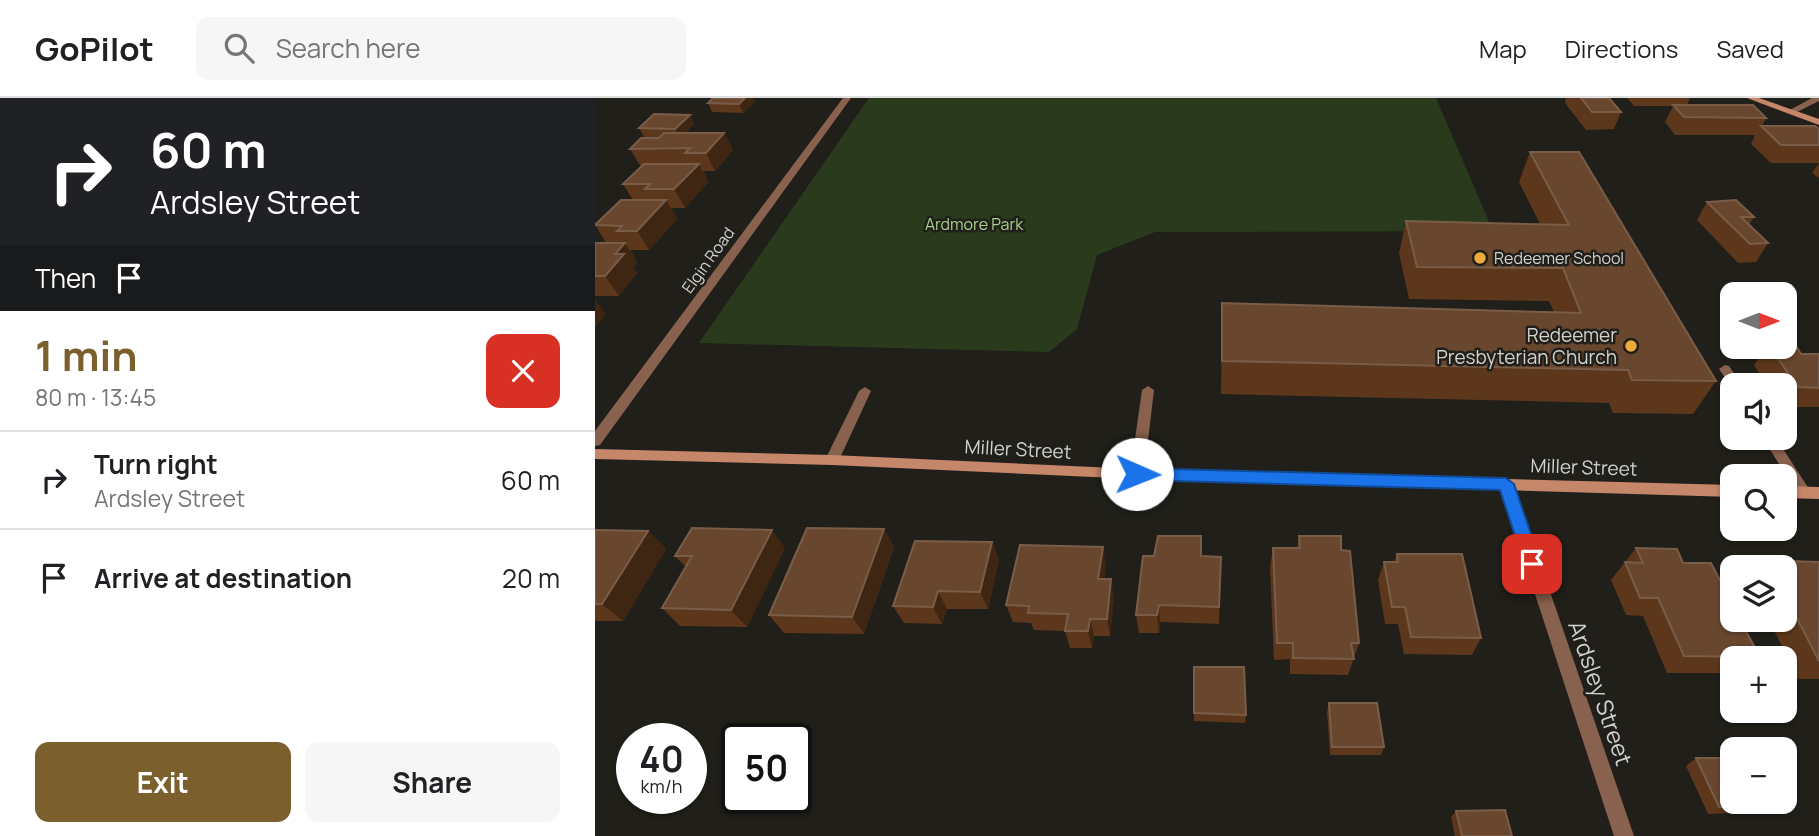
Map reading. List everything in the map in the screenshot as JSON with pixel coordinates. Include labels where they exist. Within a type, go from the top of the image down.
[{"type":"main road","points":[[1751,98],[1819,122]]},
{"type":"main road","name":"Miller Street","points":[[595,454],[832,460],[1137,474],[1720,491]]},
{"type":"street","name":"Elgin Road","points":[[595,441],[847,98]]},
{"type":"street","points":[[1790,112],[1818,98]]},
{"type":"street","points":[[1725,369],[1728,373]]},
{"type":"street","points":[[1137,474],[1148,390]]},
{"type":"street","points":[[832,460],[865,391]]},
{"type":"street","points":[[1778,450],[1812,493]]},
{"type":"street","name":"Ardsley Street","points":[[1506,484],[1624,836]]},
{"type":"green space","name":"Ardmore Park","points":[[869,98],[1436,98],[1493,231],[1155,232],[1097,255],[1077,329],[1049,352],[699,343]]},
{"type":"building","points":[[713,98],[745,98],[739,104],[708,103]]},
{"type":"building","points":[[1581,98],[1609,98],[1621,112],[1592,112]]},
{"type":"building","points":[[1673,105],[1753,105],[1766,118],[1684,117]]},
{"type":"building","points":[[654,114],[690,115],[675,129],[639,128]]},
{"type":"building","points":[[1761,126],[1815,126],[1819,129],[1819,145],[1781,145]]},
{"type":"building","points":[[664,133],[724,133],[706,153],[685,153],[690,148],[630,149],[641,138],[659,138]]},
{"type":"building","points":[[1530,152],[1579,152],[1716,381],[1632,380],[1628,370],[1222,361],[1222,303],[1581,313],[1563,268],[1417,267],[1406,221],[1569,225]]},
{"type":"building","points":[[644,164],[699,164],[674,189],[645,189],[650,184],[623,184]]},
{"type":"building","points":[[621,200],[666,200],[637,231],[617,231],[622,226],[595,225]]},
{"type":"building","points":[[1736,200],[1754,217],[1741,217],[1768,243],[1750,244],[1707,202]]},
{"type":"building","points":[[595,243],[625,243],[615,254],[624,254],[605,276],[595,276]]},
{"type":"building","points":[[1797,348],[1801,354],[1819,354],[1819,388],[1798,387],[1797,373],[1788,373],[1778,359],[1797,359]]},
{"type":"building","points":[[692,528],[772,530],[731,610],[662,608],[692,556],[675,556]]},
{"type":"building","points":[[807,528],[884,529],[852,617],[769,615]]},
{"type":"building","points":[[595,530],[648,531],[602,604],[595,604]]},
{"type":"building","points":[[1158,536],[1201,536],[1201,556],[1221,557],[1219,607],[1159,605],[1157,615],[1136,615],[1143,556],[1154,556]]},
{"type":"building","points":[[1299,536],[1341,536],[1341,550],[1350,551],[1359,643],[1351,643],[1354,659],[1293,658],[1293,643],[1277,643],[1273,548],[1300,548]]},
{"type":"building","points":[[915,541],[992,542],[980,592],[938,591],[933,607],[893,606]]},
{"type":"building","points":[[1020,545],[1103,547],[1098,579],[1111,579],[1107,619],[1090,619],[1088,631],[1065,631],[1068,614],[1028,613],[1029,606],[1006,605]]},
{"type":"building","points":[[1636,548],[1677,549],[1683,563],[1711,563],[1720,580],[1720,632],[1746,632],[1754,646],[1720,646],[1720,656],[1684,656],[1658,598],[1640,598],[1625,562],[1643,563]]},
{"type":"building","points":[[1397,554],[1462,554],[1481,638],[1411,637],[1405,607],[1392,607],[1384,562],[1398,562]]},
{"type":"building","points":[[1797,561],[1819,562],[1819,661],[1797,618]]},
{"type":"building","points":[[1194,667],[1244,667],[1246,715],[1194,713]]},
{"type":"building","points":[[1329,703],[1377,703],[1384,747],[1332,747]]},
{"type":"building","points":[[1696,758],[1720,758],[1719,807]]},
{"type":"building","points":[[1505,810],[1512,836],[1462,836],[1456,811]]},
{"type":"place","name":"Redeemer School","points":[[1480,258]]},
{"type":"place","name":"Redeemer Presbyterian Church","points":[[1631,346]]},
{"type":"route","points":[[1137,474],[1506,484],[1532,564]]}]
